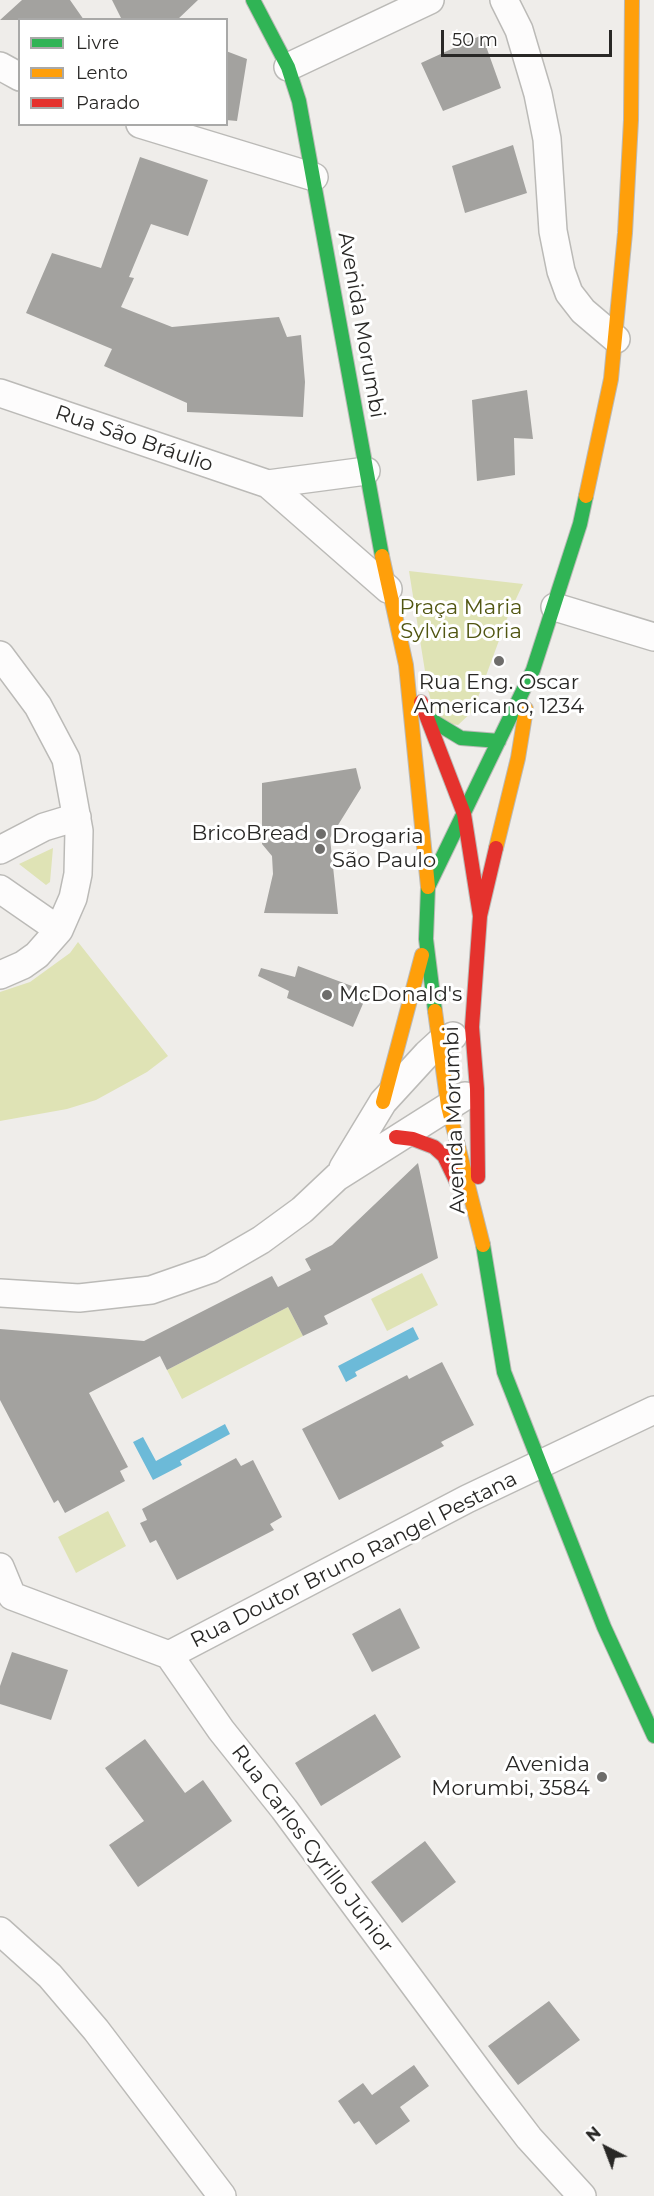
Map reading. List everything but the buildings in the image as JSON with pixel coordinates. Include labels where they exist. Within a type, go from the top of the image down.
[{"type":"main road","name":"Avenida Morumbi","points":[[253,0],[288,67],[299,101],[388,589],[406,665],[429,887],[426,939],[439,1043],[448,1106],[479,1227],[504,1372],[604,1627],[654,1736]]},
{"type":"main road","points":[[429,887],[531,675],[555,607],[585,502],[611,379],[616,339],[631,120],[632,0]]},
{"type":"main road","name":"Avenida Morumbi","points":[[406,665],[464,814],[480,916],[472,1027],[477,1089],[479,1227]]},
{"type":"main road","points":[[480,916],[518,758],[531,675]]},
{"type":"main road","points":[[428,718],[461,738],[486,742],[499,741]]},
{"type":"main road","points":[[383,1102],[399,1053],[426,939]]},
{"type":"main road","points":[[396,1137],[425,1143],[444,1156],[479,1227]]},
{"type":"street","points":[[288,67],[430,0]]},
{"type":"street","points":[[504,0],[519,30],[538,94],[547,139],[553,231],[561,271],[569,292],[583,311],[616,339]]},
{"type":"street","points":[[0,66],[18,75]]},
{"type":"street","points":[[147,126],[314,177]]},
{"type":"street","name":"Rua São Bráulio","points":[[0,393],[268,484],[388,589]]},
{"type":"street","name":"Rua São Bráulio","points":[[268,484],[366,471]]},
{"type":"street","points":[[555,607],[654,637]]},
{"type":"street","points":[[0,654],[38,706],[66,759],[77,818],[78,874],[73,898],[59,930],[37,955],[23,965],[0,975]]},
{"type":"street","points":[[0,850],[44,827],[77,818]]},
{"type":"street","points":[[0,889],[59,930]]},
{"type":"street","points":[[337,1177],[383,1102],[439,1043],[472,1027]]},
{"type":"street","points":[[0,1293],[79,1298],[161,1286],[211,1269],[261,1240],[302,1210],[337,1177],[396,1137],[477,1089]]},
{"type":"street","name":"Rua Doutor Bruno Rangel Pestana","points":[[169,1655],[466,1499],[654,1410]]},
{"type":"street","points":[[0,1567],[6,1600],[169,1655]]},
{"type":"street","name":"Rua Carlos Cyrillo Júnior","points":[[169,1655],[221,1730],[284,1809],[487,2083],[529,2138],[582,2196]]},
{"type":"street","points":[[0,1931],[50,1976],[96,2030],[222,2196]]},
{"type":"green space","name":"Praça Maria Sylvia Doria","points":[[409,571],[523,584],[508,616],[473,711],[458,725],[437,722],[428,690]]},
{"type":"green space","points":[[53,848],[50,882],[46,885],[19,864]]},
{"type":"green space","points":[[78,942],[168,1056],[147,1072],[96,1100],[67,1109],[0,1121],[0,992],[30,982],[70,953]]},
{"type":"green space","points":[[422,1273],[438,1305],[387,1331],[371,1299]]},
{"type":"green space","points":[[288,1307],[303,1336],[182,1399],[167,1370]]},
{"type":"green space","points":[[108,1511],[126,1546],[76,1573],[58,1537]]},
{"type":"water","points":[[413,1327],[419,1339],[355,1372],[357,1376],[346,1382],[338,1366]]},
{"type":"water","points":[[225,1424],[230,1434],[180,1461],[182,1465],[153,1480],[133,1442],[143,1437],[156,1461]]},
{"type":"traffic: fast","points":[[253,0],[288,67],[299,101],[382,556]]},
{"type":"traffic: fast","points":[[435,1011],[426,939],[428,887],[533,670],[580,524],[586,496]]},
{"type":"traffic: fast","points":[[428,718],[461,738],[499,741]]},
{"type":"traffic: fast","points":[[483,1245],[504,1372],[604,1627],[654,1736]]},
{"type":"traffic: slow","points":[[586,496],[611,379],[625,233],[631,120],[632,0]]},
{"type":"traffic: slow","points":[[382,556],[406,665],[428,887]]},
{"type":"traffic: slow","points":[[496,848],[518,758],[526,709]]},
{"type":"traffic: slow","points":[[383,1102],[422,955]]},
{"type":"traffic: slow","points":[[435,1011],[448,1106],[483,1245]]},
{"type":"traffic: jam","points":[[421,702],[464,814],[480,916]]},
{"type":"traffic: jam","points":[[478,1177],[477,1089],[472,1027],[480,916],[496,848]]},
{"type":"traffic: jam","points":[[396,1137],[413,1139],[434,1147],[444,1156],[458,1185]]},
{"type":"place","name":"Rua Eng. Oscar Americano, 1234","points":[[499,661]]},
{"type":"place","name":"BricoBread","points":[[321,834]]},
{"type":"place","name":"Drogaria São Paulo","points":[[320,849]]},
{"type":"place","name":"McDonald's","points":[[327,995]]},
{"type":"place","name":"Avenida Morumbi, 3584","points":[[602,1777]]}]
